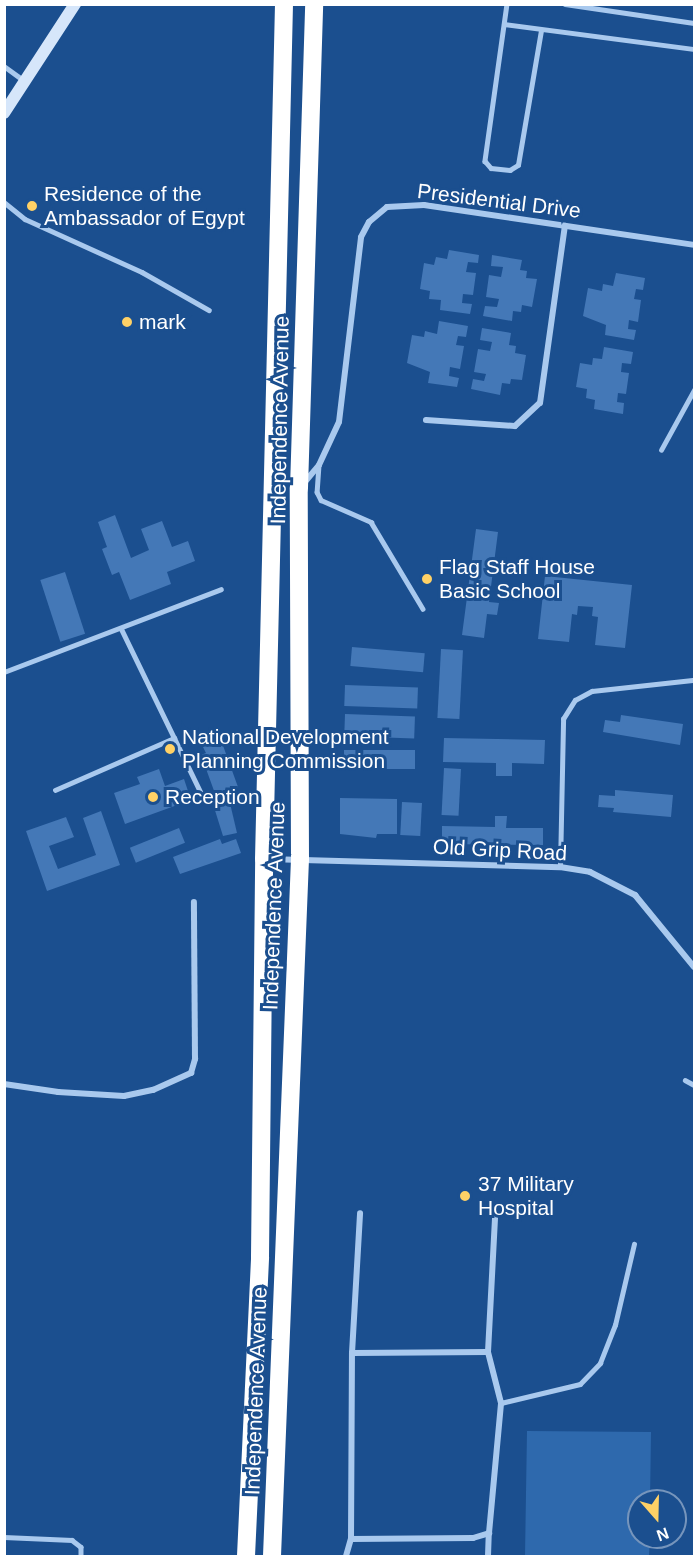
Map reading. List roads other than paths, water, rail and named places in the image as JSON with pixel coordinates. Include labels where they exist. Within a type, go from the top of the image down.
[{"type":"highway","name":"Independence Avenue","points":[[246,1557],[260,1257],[264,859],[284,4]]},
{"type":"highway","name":"Independence Avenue","points":[[272,1557],[300,859],[299,488],[314,4]]},
{"type":"street","points":[[4,112],[75,4]]},
{"type":"street","name":"Presidential Drive","points":[[299,488],[319,465],[335,433],[345,398],[355,277],[361,237],[369,222],[387,207],[424,205],[694,245]]},
{"type":"street","points":[[426,420],[515,426],[540,403],[565,226]]},
{"type":"street","name":"Old Grip Road","points":[[264,859],[560,867],[590,872],[635,895],[694,967]]},
{"type":"street","points":[[4,1084],[58,1092],[124,1096],[153,1090],[191,1073],[195,1059],[194,902]]},
{"type":"street","points":[[346,1557],[351,1539],[352,1353],[360,1213]]},
{"type":"street","points":[[488,1557],[501,1402],[488,1352],[495,1217]]},
{"type":"street","points":[[352,1353],[488,1352]]},
{"type":"street","points":[[351,1539],[473,1538],[489,1533]]},
{"type":"lane","points":[[507,4],[484,161],[501,170],[518,165],[541,31]]},
{"type":"lane","points":[[565,4],[694,23]]},
{"type":"lane","points":[[504,24],[541,31],[694,49]]},
{"type":"lane","points":[[4,66],[25,81]]},
{"type":"lane","points":[[4,202],[26,219],[142,272],[209,310]]},
{"type":"lane","points":[[661,450],[694,390]]},
{"type":"lane","points":[[319,465],[317,492],[321,500],[371,522],[423,609]]},
{"type":"lane","points":[[4,672],[221,589]]},
{"type":"lane","points":[[121,627],[202,795]]},
{"type":"lane","points":[[560,867],[563,719],[575,700],[592,691],[694,680]]},
{"type":"lane","points":[[55,790],[174,738]]},
{"type":"lane","points":[[685,1080],[694,1085]]},
{"type":"lane","points":[[501,1402],[580,1384],[600,1363],[615,1325],[634,1244]]},
{"type":"lane","points":[[4,1537],[72,1540],[81,1547],[81,1557]]},
{"type":"place","name":"Residence of the Ambassador of Egypt","points":[[32,206]]},
{"type":"place","name":"mark","points":[[127,322]]},
{"type":"place","name":"Flag Staff House Basic School","points":[[427,579]]},
{"type":"place","name":"National Development Planning Commission","points":[[170,749]]},
{"type":"place","name":"Reception","points":[[153,797]]},
{"type":"place","name":"37 Military Hospital","points":[[465,1196]]}]
